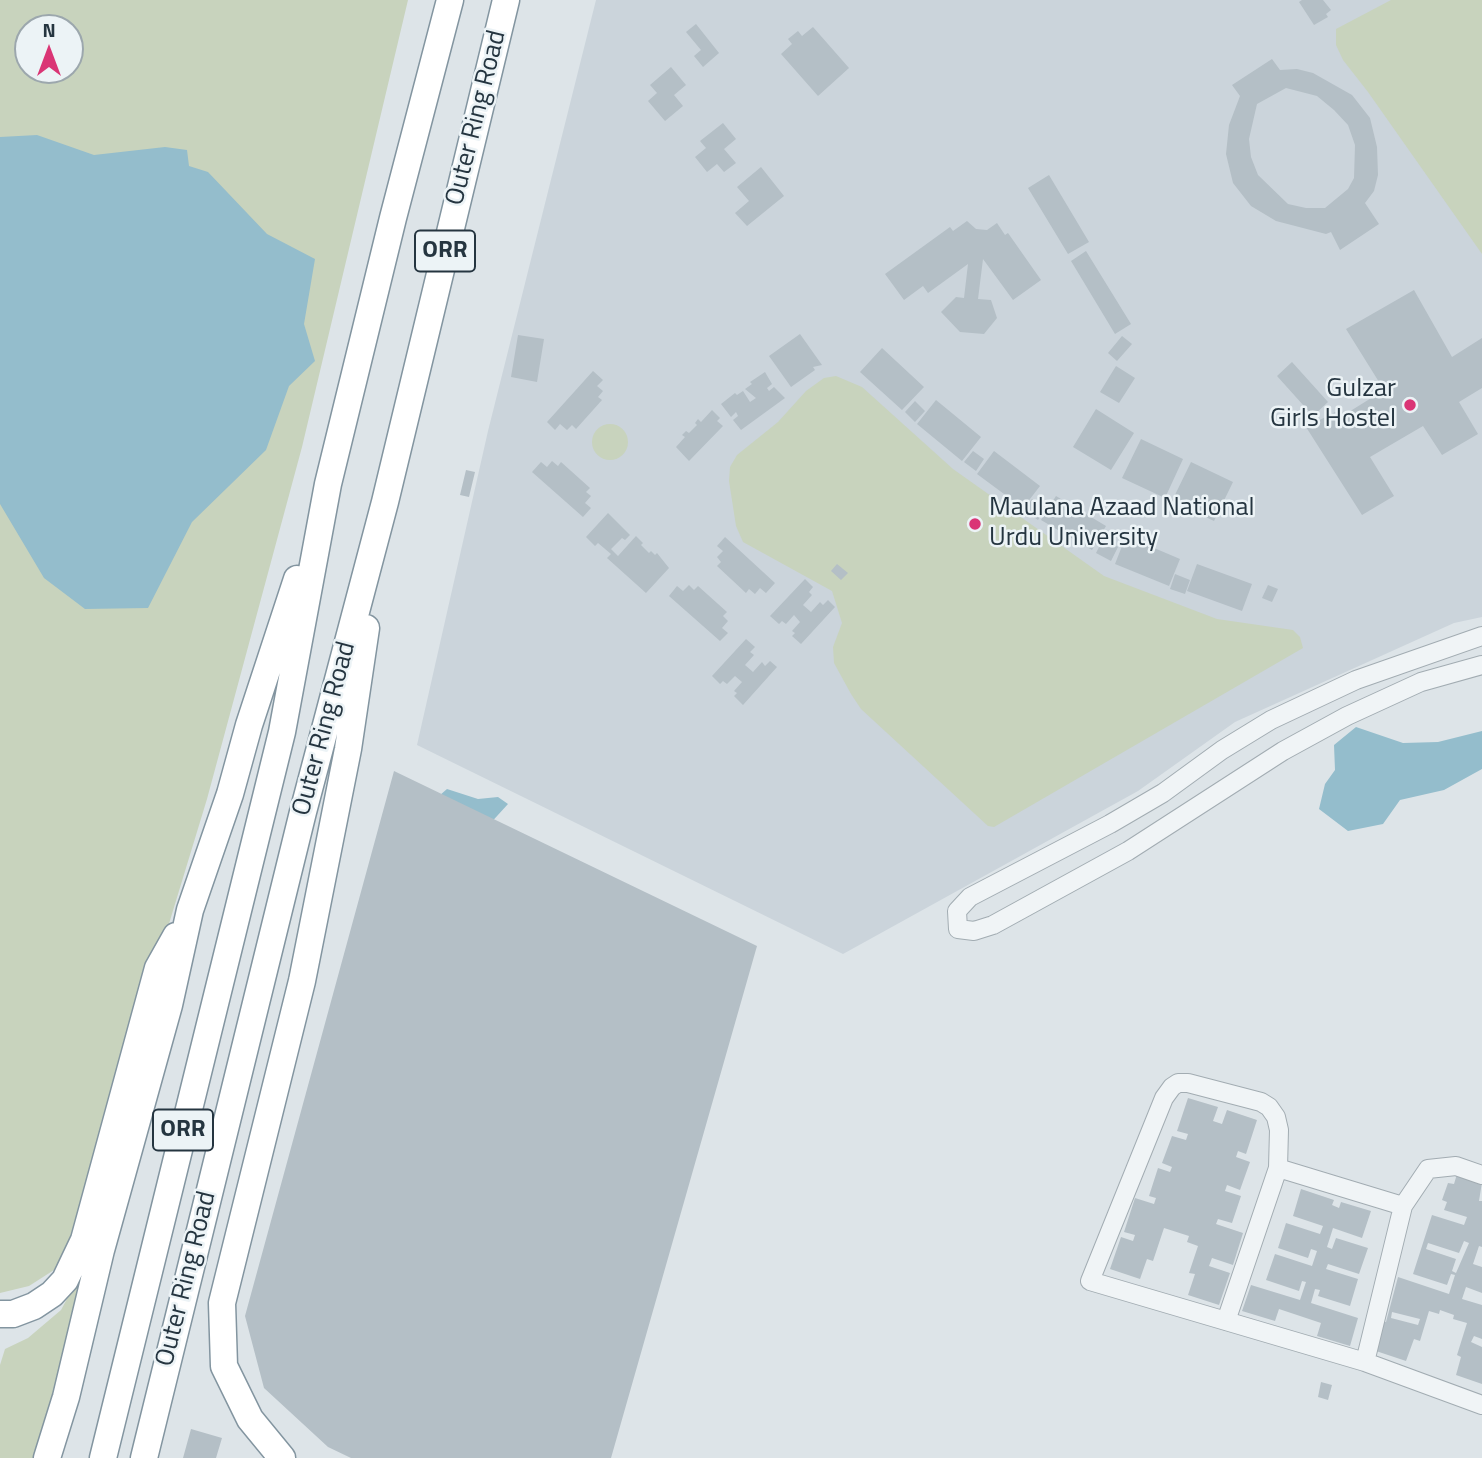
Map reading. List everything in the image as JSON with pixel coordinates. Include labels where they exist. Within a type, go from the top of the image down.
[{"type":"highway","name":"Outer Ring Road","points":[[103,1458],[282,732],[328,484],[450,0]]},
{"type":"highway","name":"Outer Ring Road","points":[[144,1458],[303,812],[385,502],[506,0]]},
{"type":"highway","name":"ORR","points":[[47,1458],[169,1004],[190,910],[230,794],[249,724],[328,484]]},
{"type":"highway","name":"ORR","points":[[282,1458],[250,1419],[224,1366],[222,1303],[302,981],[348,749],[385,502]]},
{"type":"highway","name":"ORR","points":[[0,1314],[13,1314],[34,1306],[52,1294],[65,1280],[84,1240],[158,968],[190,910]]},
{"type":"street","points":[[1482,636],[1356,680],[1271,720],[1222,750],[1163,793],[1110,824],[970,897],[957,911],[958,929],[974,931],[1005,918],[1128,851],[1283,751],[1347,716],[1421,682],[1482,665]]},
{"type":"street","points":[[1226,1321],[1278,1168],[1279,1130],[1276,1117],[1269,1107],[1261,1102],[1188,1083],[1178,1083],[1171,1087],[1164,1098],[1090,1281],[1364,1362],[1482,1405]]},
{"type":"street","points":[[1364,1362],[1403,1206],[1428,1169],[1456,1166],[1482,1175]]},
{"type":"street","points":[[1278,1168],[1403,1206]]},
{"type":"shaded area","name":"Maulana Azaad National Urdu University","points":[[596,0],[1482,0],[1482,617],[1454,623],[1235,722],[1138,791],[843,954],[417,745],[488,431]]},
{"type":"green space","points":[[0,0],[408,0],[302,447],[207,799],[73,1237],[54,1270],[29,1286],[0,1293]]},
{"type":"green space","points":[[1391,0],[1482,0],[1482,254],[1343,60],[1336,45],[1336,29]]},
{"type":"green space","points":[[836,376],[862,387],[953,469],[1104,576],[1217,619],[1293,630],[1300,637],[1303,648],[994,827],[988,826],[861,709],[851,694],[834,663],[833,647],[842,623],[832,591],[743,542],[736,526],[729,481],[730,467],[737,455],[778,422],[806,391],[824,378]]},
{"type":"green space","points":[[610,424],[623,429],[628,442],[623,455],[610,460],[597,455],[592,442],[597,429]]},
{"type":"green space","points":[[89,1258],[41,1458],[0,1458],[0,1365],[5,1349],[28,1338],[61,1310]]},
{"type":"water","points":[[37,135],[94,155],[165,147],[187,150],[189,166],[208,172],[267,234],[315,259],[304,324],[315,361],[289,386],[266,450],[192,522],[148,608],[85,609],[44,578],[0,504],[0,137]]},
{"type":"water","points":[[1356,727],[1403,743],[1438,742],[1482,731],[1482,769],[1444,790],[1400,800],[1383,824],[1348,831],[1319,809],[1325,784],[1335,770],[1334,745]]},
{"type":"water","points":[[447,789],[478,799],[498,797],[508,804],[487,827],[432,802]]},
{"type":"building","points":[[1323,0],[1331,10],[1326,14],[1328,17],[1314,25],[1299,2]]},
{"type":"building","points":[[696,24],[719,53],[703,67],[694,56],[701,50],[686,32]]},
{"type":"building","points":[[813,27],[849,68],[818,96],[781,54],[792,44],[788,39],[798,31],[802,36]]},
{"type":"building","points":[[1272,59],[1280,70],[1297,69],[1313,73],[1352,95],[1370,118],[1377,147],[1378,175],[1374,191],[1365,203],[1379,224],[1340,250],[1331,232],[1326,234],[1276,221],[1251,206],[1233,183],[1226,154],[1229,125],[1240,96],[1232,85]],"holes":[[[1286,88],[1317,96],[1348,125],[1355,145],[1354,178],[1348,189],[1325,208],[1306,208],[1288,204],[1258,175],[1251,157],[1249,139],[1257,104]]]},
{"type":"building","points":[[671,67],[686,85],[674,95],[683,106],[665,121],[648,101],[657,93],[650,85]]},
{"type":"building","points":[[723,123],[736,139],[724,149],[736,163],[724,172],[717,164],[707,172],[695,157],[706,148],[700,141]]},
{"type":"building","points":[[761,167],[784,196],[747,226],[735,213],[749,201],[737,187]]},
{"type":"building","points":[[1049,175],[1089,242],[1068,254],[1028,188]]},
{"type":"building","points":[[967,221],[976,229],[987,230],[997,223],[1005,235],[1008,233],[1041,280],[1013,300],[983,259],[978,299],[991,300],[997,318],[984,334],[960,332],[941,312],[956,297],[964,298],[968,264],[928,293],[923,286],[904,300],[885,274],[950,227],[953,231]]},
{"type":"building","points":[[1086,251],[1131,324],[1115,334],[1071,261]]},
{"type":"building","name":"Gulzar Girls Hostel","points":[[1414,290],[1452,357],[1482,338],[1482,388],[1459,402],[1478,434],[1442,455],[1423,426],[1370,457],[1394,496],[1362,515],[1306,427],[1341,409],[1344,415],[1384,390],[1346,329]]},
{"type":"building","points":[[800,334],[822,365],[813,367],[815,370],[791,387],[769,356]]},
{"type":"building","points":[[518,335],[544,339],[537,382],[511,377]]},
{"type":"building","points":[[1122,336],[1132,344],[1117,361],[1108,353]]},
{"type":"building","points":[[882,348],[924,387],[902,410],[860,372]]},
{"type":"building","points":[[1292,362],[1328,402],[1313,416],[1277,376]]},
{"type":"building","points":[[1116,366],[1135,378],[1119,403],[1100,392]]},
{"type":"building","points":[[593,371],[603,380],[597,386],[603,391],[598,397],[602,400],[576,429],[572,425],[567,430],[560,424],[555,430],[547,422]]},
{"type":"building","points":[[765,372],[772,384],[767,388],[769,391],[774,387],[785,398],[741,430],[733,420],[738,416],[736,412],[731,417],[721,404],[735,393],[737,395],[743,391],[750,402],[756,398],[745,389]]},
{"type":"building","points":[[936,400],[981,437],[962,461],[917,424]]},
{"type":"building","points":[[915,401],[925,411],[915,422],[905,412]]},
{"type":"building","points":[[1096,409],[1134,433],[1111,470],[1073,447]]},
{"type":"building","points":[[712,410],[720,418],[717,421],[723,426],[689,461],[676,447],[685,437],[682,435],[686,431],[689,433],[697,425],[695,423],[698,419],[701,422]]},
{"type":"building","points":[[1141,439],[1183,459],[1165,498],[1122,478]]},
{"type":"building","points":[[973,451],[984,459],[976,471],[964,462]]},
{"type":"building","points":[[994,451],[1040,486],[1023,508],[977,474]]},
{"type":"building","points":[[552,461],[558,466],[561,462],[590,488],[586,492],[591,496],[585,503],[591,508],[583,517],[532,472],[541,462],[547,467]]},
{"type":"building","points":[[1191,462],[1233,482],[1214,521],[1172,501]]},
{"type":"building","points":[[466,470],[475,472],[469,497],[460,495]]},
{"type":"building","points":[[1056,496],[1106,526],[1092,550],[1041,520]]},
{"type":"building","points":[[1032,499],[1046,508],[1038,520],[1024,510]]},
{"type":"building","points":[[608,513],[630,535],[625,540],[622,538],[611,549],[618,556],[636,536],[649,553],[657,553],[669,568],[646,593],[607,558],[611,554],[598,543],[595,546],[586,537]]},
{"type":"building","points":[[1126,536],[1180,559],[1169,586],[1115,564]]},
{"type":"building","points":[[725,537],[775,583],[766,593],[760,588],[755,594],[749,589],[746,593],[717,566],[721,562],[717,557],[723,551],[717,546]]},
{"type":"building","points":[[1103,539],[1118,547],[1111,561],[1096,553]]},
{"type":"building","points":[[837,564],[848,573],[841,580],[831,571]]},
{"type":"building","points":[[1197,564],[1252,584],[1242,611],[1187,591]]},
{"type":"building","points":[[1175,574],[1190,580],[1185,594],[1170,589]]},
{"type":"building","points":[[805,579],[813,587],[809,592],[812,595],[803,605],[811,612],[820,602],[823,605],[828,600],[835,607],[801,644],[792,636],[795,633],[792,631],[800,622],[794,615],[786,624],[782,621],[779,624],[770,616]]},
{"type":"building","points":[[689,585],[694,590],[698,586],[727,612],[723,616],[728,621],[722,628],[728,633],[720,641],[669,596],[677,586],[683,591]]},
{"type":"building","points":[[1268,585],[1278,589],[1272,602],[1262,598]]},
{"type":"building","points":[[746,639],[755,647],[750,652],[754,655],[745,665],[753,672],[762,662],[765,666],[770,661],[777,667],[743,705],[734,696],[737,693],[734,691],[742,682],[735,676],[727,684],[723,681],[720,684],[712,676]]},
{"type":"building","points":[[394,771],[757,946],[611,1458],[351,1458],[328,1447],[264,1388],[245,1316]]},
{"type":"building","points":[[1188,1098],[1218,1107],[1213,1121],[1222,1124],[1227,1110],[1257,1120],[1246,1154],[1238,1151],[1236,1157],[1250,1162],[1240,1190],[1227,1185],[1225,1191],[1241,1196],[1232,1223],[1218,1219],[1216,1224],[1243,1233],[1233,1265],[1212,1258],[1209,1266],[1230,1273],[1219,1305],[1188,1295],[1195,1274],[1189,1273],[1198,1246],[1187,1242],[1189,1236],[1164,1228],[1153,1261],[1147,1259],[1140,1279],[1110,1269],[1121,1237],[1133,1241],[1135,1235],[1124,1232],[1135,1198],[1154,1204],[1156,1198],[1149,1196],[1158,1168],[1170,1172],[1172,1167],[1162,1163],[1172,1136],[1186,1140],[1188,1134],[1177,1131]]},
{"type":"building","points":[[1457,1174],[1482,1182],[1479,1201],[1482,1201],[1482,1247],[1479,1246],[1473,1264],[1482,1267],[1482,1293],[1466,1287],[1462,1299],[1482,1305],[1482,1339],[1474,1336],[1471,1342],[1482,1347],[1482,1384],[1456,1375],[1461,1357],[1457,1355],[1467,1323],[1453,1319],[1454,1315],[1440,1310],[1439,1314],[1429,1311],[1420,1341],[1414,1339],[1406,1361],[1373,1350],[1382,1321],[1386,1322],[1398,1277],[1449,1294],[1455,1275],[1451,1274],[1447,1285],[1413,1274],[1432,1215],[1464,1225],[1467,1217],[1444,1210],[1447,1202],[1442,1200],[1448,1183],[1454,1184]],"holes":[[[1464,1241],[1469,1243],[1456,1273],[1452,1271],[1456,1259],[1426,1249],[1428,1243],[1459,1253]],[[1392,1312],[1420,1319],[1418,1325],[1391,1318]]]},
{"type":"building","points":[[1301,1189],[1334,1200],[1332,1205],[1339,1208],[1341,1202],[1371,1211],[1362,1238],[1333,1228],[1327,1247],[1332,1249],[1336,1238],[1368,1248],[1359,1274],[1328,1264],[1326,1269],[1358,1279],[1350,1306],[1318,1296],[1320,1290],[1315,1289],[1311,1303],[1358,1318],[1350,1346],[1317,1336],[1321,1323],[1279,1309],[1275,1321],[1242,1311],[1251,1285],[1300,1300],[1306,1282],[1302,1281],[1299,1291],[1266,1280],[1275,1254],[1312,1266],[1317,1251],[1311,1249],[1308,1258],[1278,1248],[1286,1223],[1320,1234],[1323,1226],[1293,1216]]},
{"type":"building","points":[[1321,1382],[1332,1385],[1328,1400],[1318,1397]]},
{"type":"building","points":[[191,1429],[222,1438],[216,1458],[183,1458]]},
{"type":"place","name":"Gulzar Girls Hostel","points":[[1410,405]]},
{"type":"place","name":"Maulana Azaad National Urdu University","points":[[975,524]]}]
